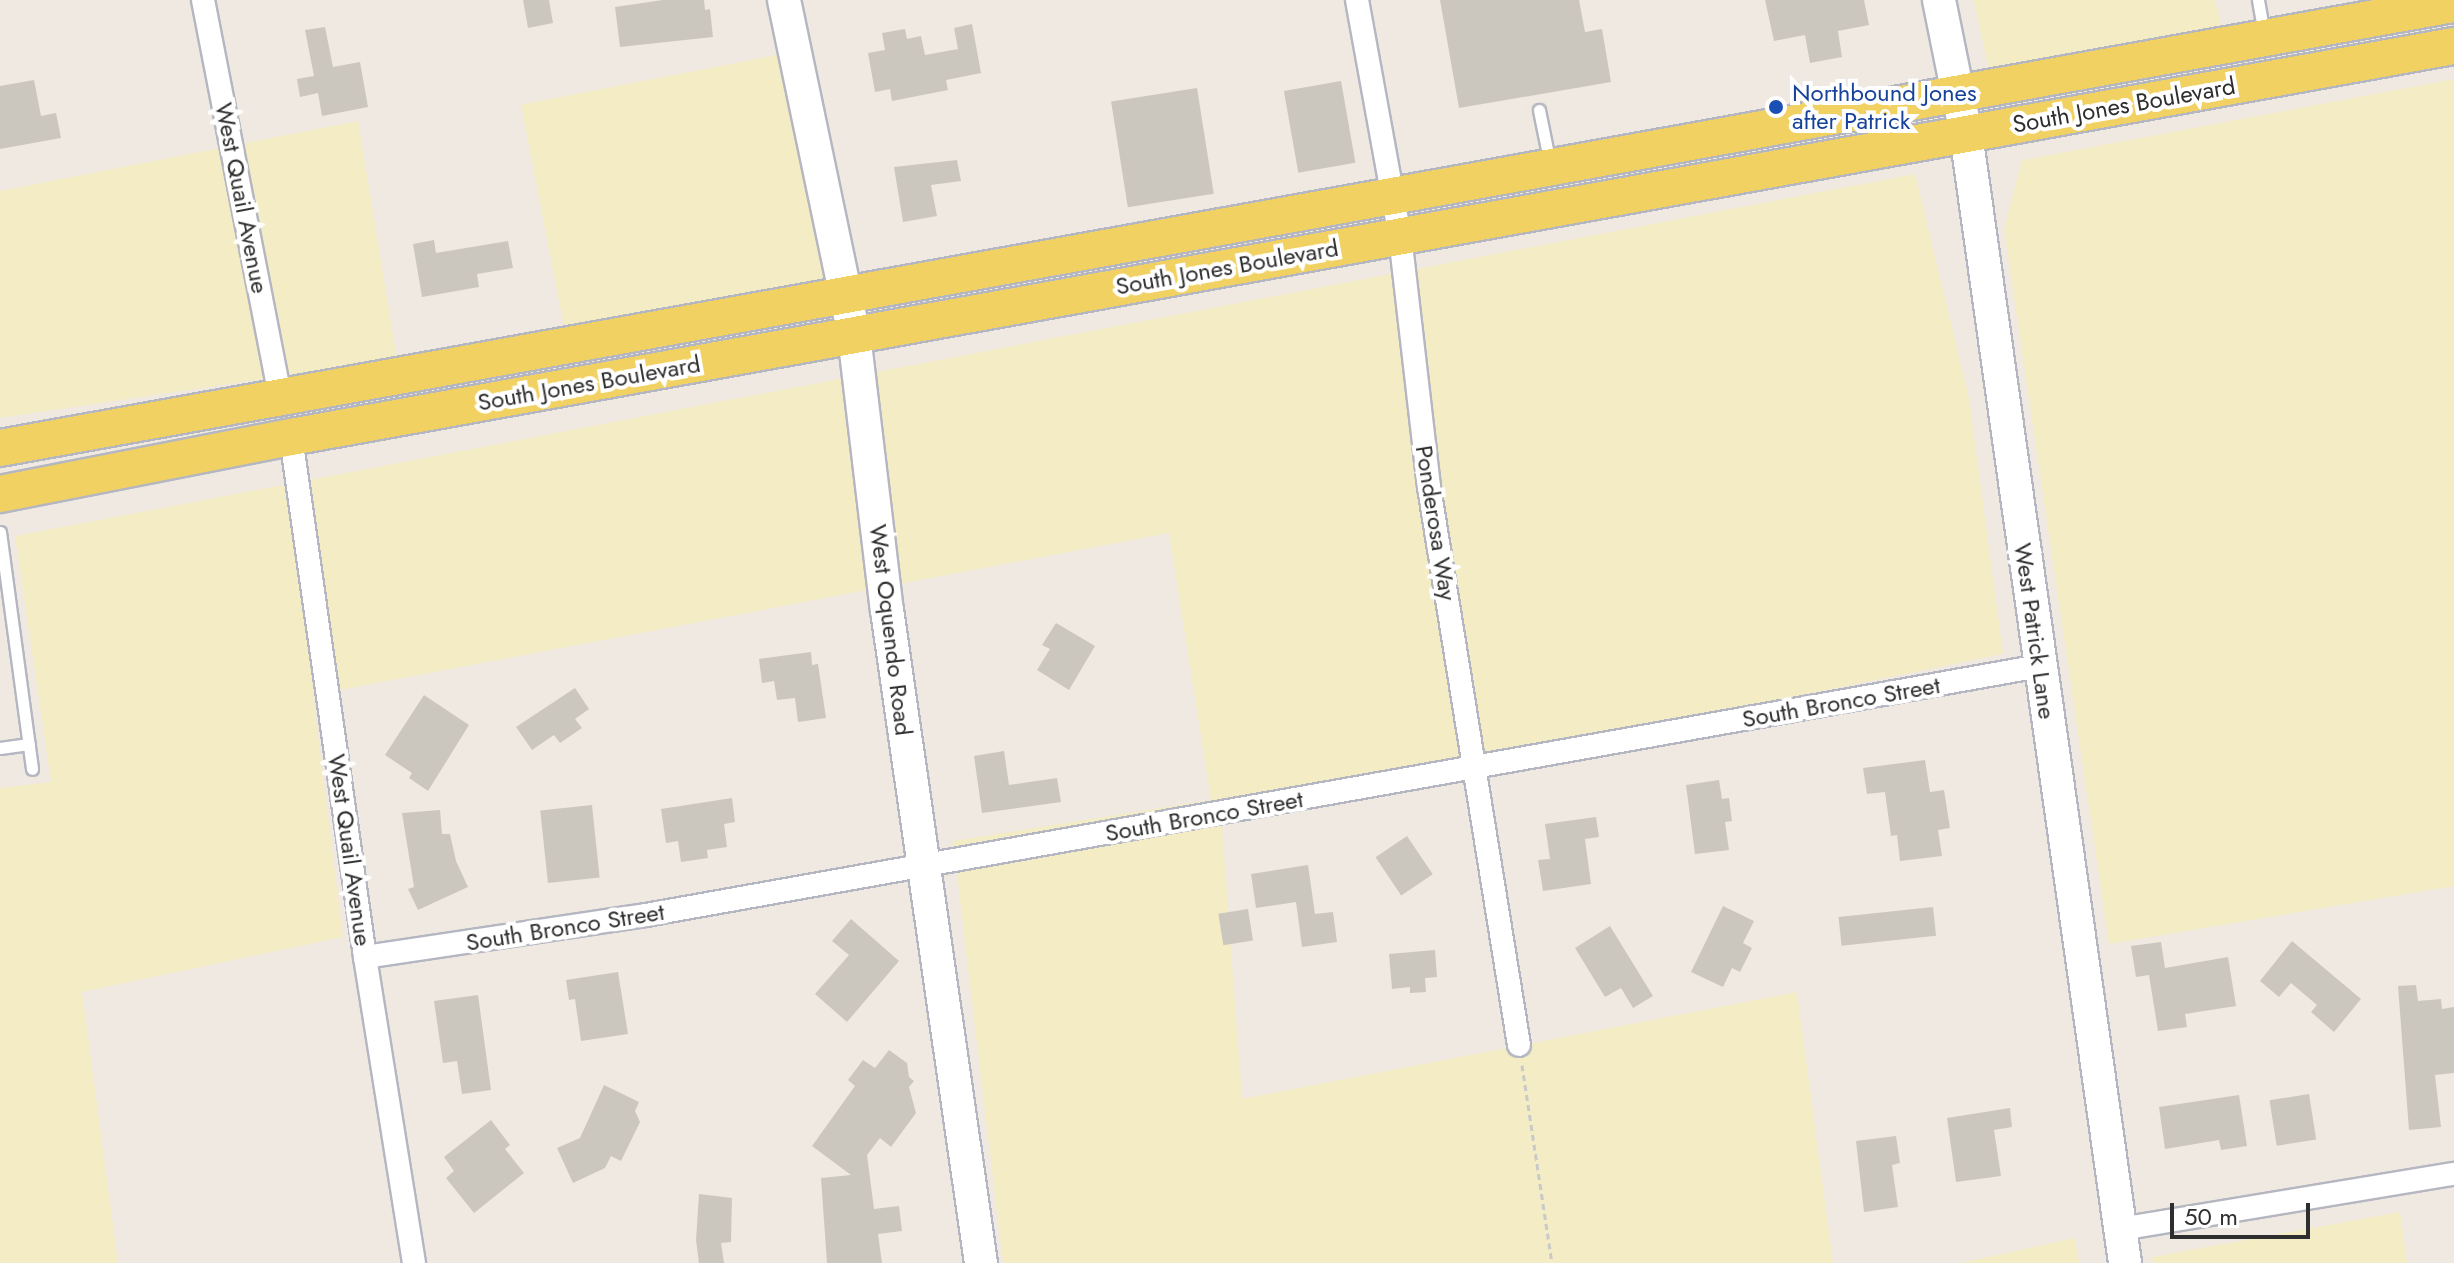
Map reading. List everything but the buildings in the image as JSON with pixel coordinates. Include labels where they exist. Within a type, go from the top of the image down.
[{"type":"main road","name":"South Jones Boulevard","points":[[0,448],[2454,4]]},
{"type":"main road","name":"South Jones Boulevard","points":[[0,494],[291,437],[2454,46]]},
{"type":"street","name":"West Quail Avenue","points":[[203,0],[280,396]]},
{"type":"street","name":"West Oquendo Road","points":[[784,0],[854,335],[922,866],[981,1263]]},
{"type":"street","name":"Ponderosa Way","points":[[1357,0],[1400,236],[1429,487],[1519,1045]]},
{"type":"street","name":"West Patrick Lane","points":[[1939,0],[1966,134],[2125,1263]]},
{"type":"street","name":"West Quail Avenue","points":[[291,437],[365,957],[414,1263]]},
{"type":"street","name":"South Bronco Street","points":[[365,957],[646,915],[2040,666]]},
{"type":"street","points":[[2120,1229],[2454,1174]]},
{"type":"lane","points":[[2258,0],[2265,38]]},
{"type":"lane","points":[[1539,110],[1551,167]]},
{"type":"lane","points":[[0,532],[32,769]]},
{"type":"lane","points":[[0,748],[29,744]]},
{"type":"path","points":[[1519,1045],[1552,1263]]},
{"type":"sand","points":[[1974,0],[2215,0],[2223,33],[1989,71]]},
{"type":"sand","points":[[782,54],[828,291],[567,341],[521,105]]},
{"type":"sand","points":[[2454,79],[2454,886],[2109,944],[2004,229],[2022,160]]},
{"type":"sand","points":[[358,121],[397,359],[0,418],[0,191]]},
{"type":"sand","points":[[1915,174],[1969,398],[2003,654],[1221,813],[1242,1099],[1797,992],[1833,1263],[1003,1263],[953,841],[1211,800],[1169,533],[313,695],[343,937],[82,992],[118,1263],[0,1263],[0,788],[51,782],[15,536]]},
{"type":"sand","points":[[2400,1212],[2407,1263],[2153,1263],[2152,1257]]},
{"type":"sand","points":[[2075,1238],[2079,1263],[1960,1263]]},
{"type":"place","name":"Northbound Jones after Patrick","points":[[1776,107]]}]
